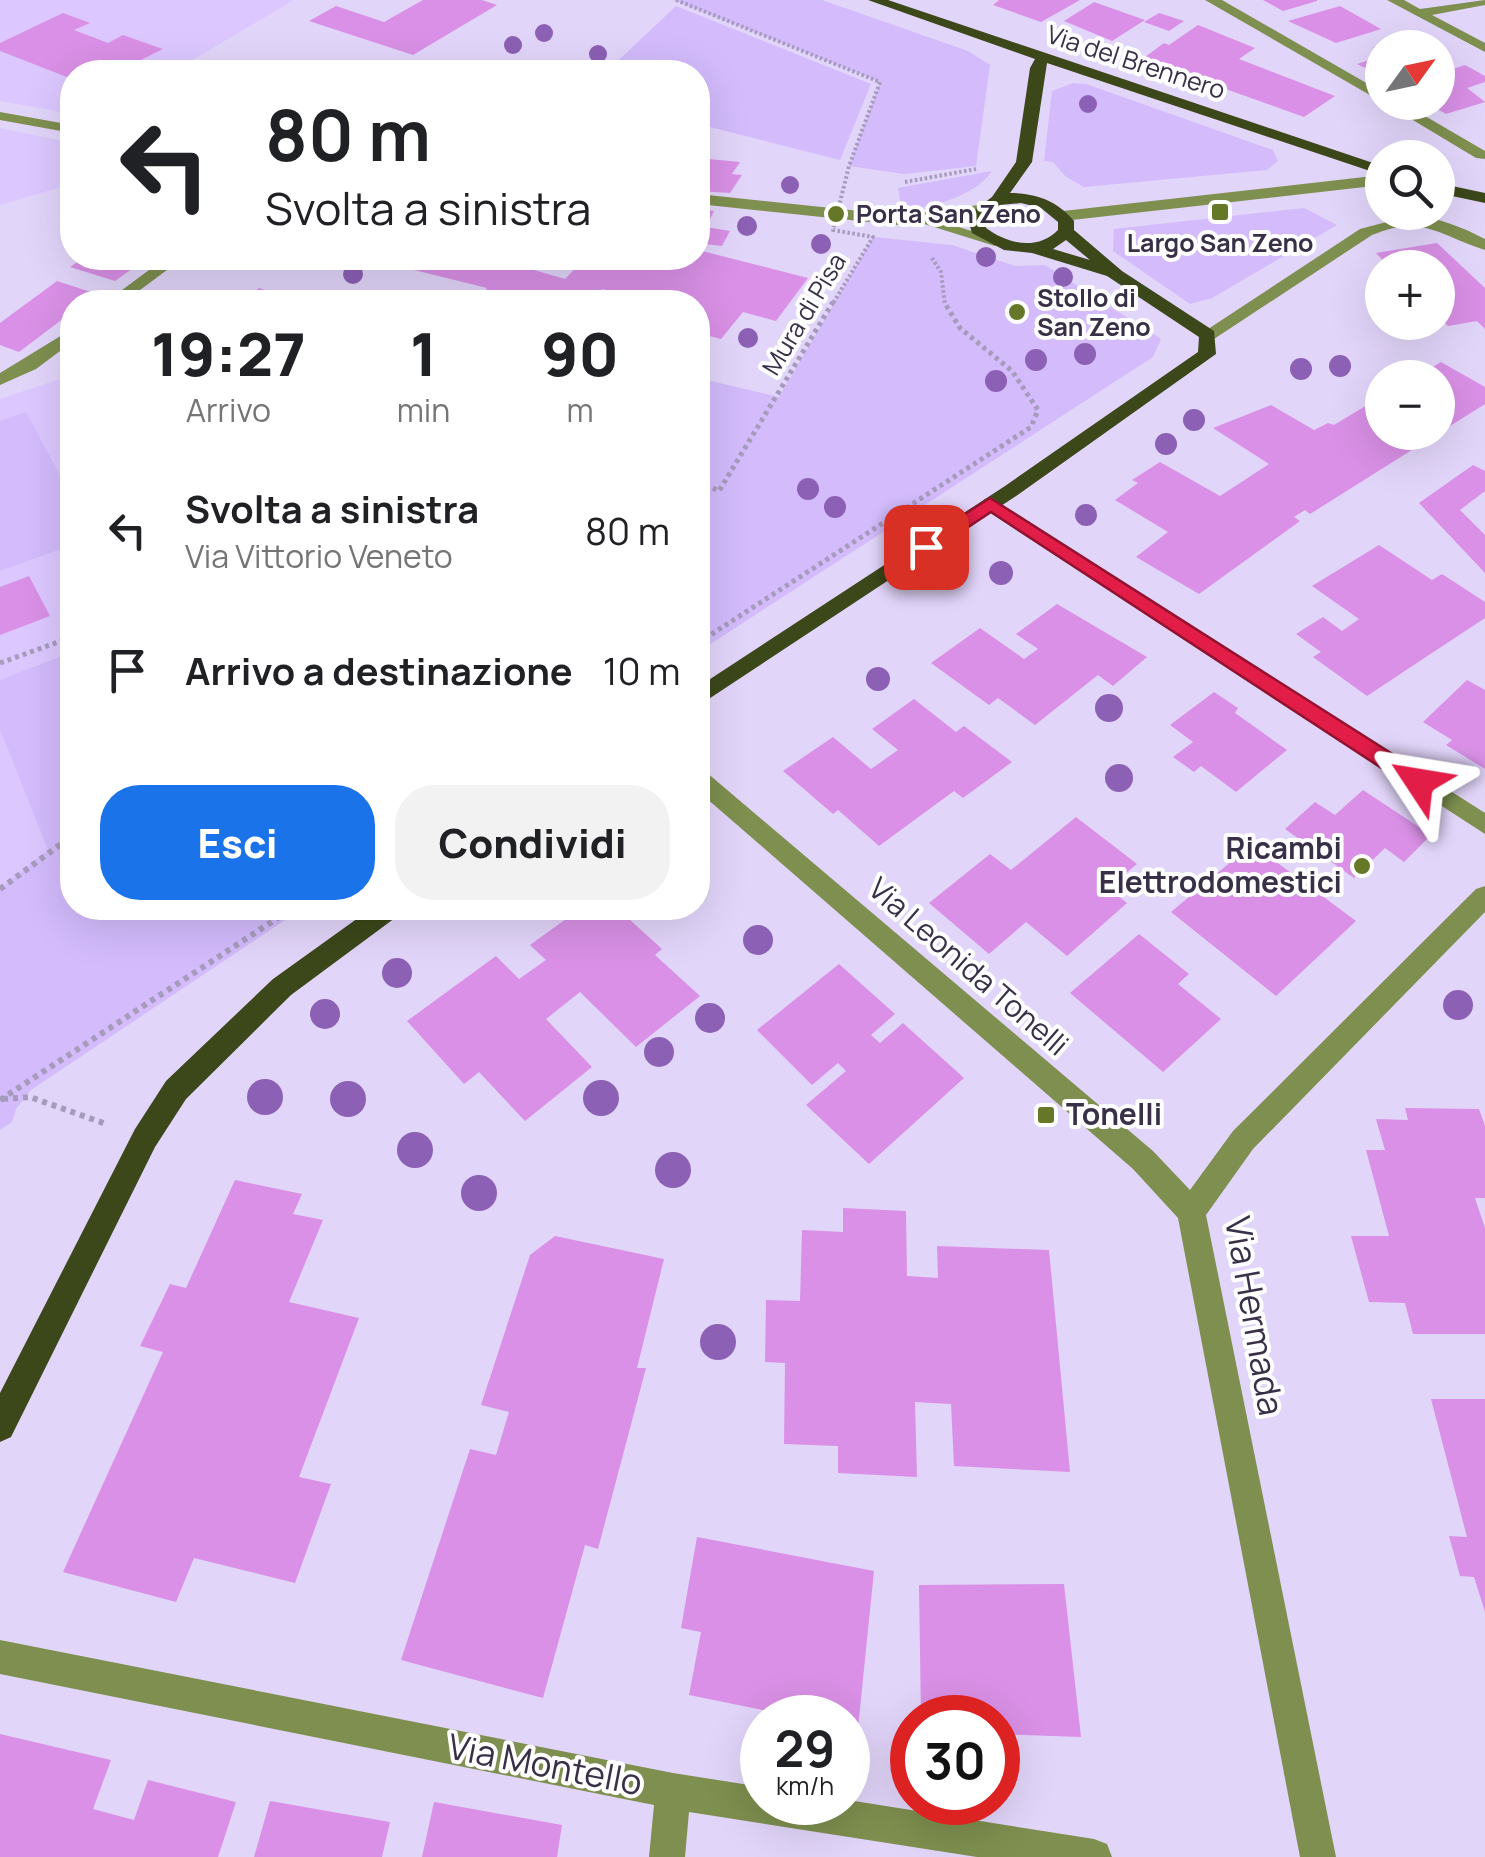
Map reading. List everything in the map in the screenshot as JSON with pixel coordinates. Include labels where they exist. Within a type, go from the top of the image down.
[{"type":"main road","name":"Via del Brennero","points":[[875,0],[1365,165]]},
{"type":"main road","points":[[1043,57],[1036,68],[1024,162],[997,200],[979,210],[975,223],[995,242],[1030,248],[1116,274]]},
{"type":"main road","points":[[1455,191],[1485,198]]},
{"type":"main road","points":[[1455,194],[1485,206]]},
{"type":"main road","points":[[710,690],[1199,363],[1210,345],[1208,336],[1116,274],[1064,223],[1034,200],[997,200]]},
{"type":"main road","points":[[1030,248],[1057,241],[1064,223]]},
{"type":"main road","points":[[0,1426],[145,1138],[176,1090],[242,1022],[326,951],[372,920]]},
{"type":"street","points":[[1212,0],[1365,88]]},
{"type":"street","points":[[1394,0],[1485,48]]},
{"type":"street","points":[[1418,13],[1453,2],[1485,1]]},
{"type":"street","points":[[1453,2],[1485,18]]},
{"type":"street","points":[[0,116],[60,128]]},
{"type":"street","points":[[1422,120],[1481,154]]},
{"type":"street","points":[[1064,223],[1365,182]]},
{"type":"street","points":[[710,200],[916,219],[979,210]]},
{"type":"street","points":[[1208,336],[1388,222],[1411,218],[1447,227],[1485,245]]},
{"type":"street","points":[[916,219],[995,242]]},
{"type":"street","points":[[130,290],[158,270]]},
{"type":"street","points":[[0,380],[30,365],[60,343]]},
{"type":"street","points":[[990,504],[1485,825]]},
{"type":"street","name":"Via Leonida Tonelli","points":[[710,788],[1143,1160],[1191,1212]]},
{"type":"street","name":"Via Hermada","points":[[1318,1857],[1191,1212],[1243,1140],[1485,896]]},
{"type":"street","name":"Via Montello","points":[[0,1657],[673,1790],[1094,1857]]},
{"type":"street","points":[[667,1857],[673,1790]]},
{"type":"path","name":"Mura di Pisa","points":[[676,0],[880,82],[833,230],[874,237],[720,490],[710,486]]},
{"type":"path","points":[[710,635],[1031,427],[1038,410],[1031,391],[998,355],[961,331],[948,315],[937,289],[942,272],[929,254]]},
{"type":"path","points":[[0,663],[60,641]]},
{"type":"path","points":[[0,889],[60,845]]},
{"type":"path","points":[[0,1100],[274,920]]},
{"type":"path","points":[[0,1100],[30,1097],[145,1138]]},
{"type":"shaded area","points":[[0,0],[294,0],[192,60],[60,60],[60,112],[0,101]]},
{"type":"shaded area","points":[[673,0],[822,0],[968,51],[990,65],[976,166],[904,174],[849,166],[880,82]]},
{"type":"shaded area","points":[[676,6],[871,84],[840,160],[710,127],[710,60],[619,60]]},
{"type":"shaded area","points":[[1073,83],[1086,84],[1273,150],[1278,161],[1267,170],[1084,187],[1066,177],[1053,162],[1044,161],[1052,91]]},
{"type":"shaded area","points":[[0,128],[60,140],[60,188],[0,205]]},
{"type":"shaded area","points":[[992,171],[964,194],[939,204],[902,211],[898,188]]},
{"type":"shaded area","points":[[1304,208],[1337,225],[1212,298],[1190,304],[1113,251],[1114,229]]},
{"type":"shaded area","points":[[873,237],[952,245],[1015,266],[1045,265],[1161,339],[1153,357],[710,644],[710,381],[779,397]]},
{"type":"shaded area","points":[[60,379],[60,845],[0,889],[0,399]]},
{"type":"shaded area","points":[[26,412],[60,476],[60,549],[0,571],[0,421]]},
{"type":"shaded area","points":[[60,657],[60,920],[285,920],[31,1090],[16,1109],[12,1122],[0,1130],[0,889],[48,850],[0,729],[0,680]]},
{"type":"building","points":[[423,0],[482,0],[497,5],[413,55],[309,21],[336,6],[384,22]]},
{"type":"building","points":[[999,0],[1080,0],[1041,22],[993,5]]},
{"type":"building","points":[[1263,0],[1317,0],[1317,1],[1283,11]]},
{"type":"building","points":[[1094,2],[1145,20],[1112,41],[1064,21]]},
{"type":"building","points":[[1340,6],[1381,29],[1365,30],[1365,34],[1336,43],[1288,21]]},
{"type":"building","points":[[63,13],[90,23],[74,30],[108,43],[123,35],[163,49],[141,60],[60,60],[60,74],[0,51],[0,43]]},
{"type":"building","points":[[1159,13],[1184,21],[1169,31],[1144,22]]},
{"type":"building","points":[[1198,25],[1255,48],[1239,59],[1335,96],[1304,117],[1147,61],[1150,58],[1145,57],[1164,43],[1169,45]]},
{"type":"building","points":[[1465,65],[1485,76],[1485,82],[1467,88],[1485,102],[1455,111],[1455,68]]},
{"type":"building","points":[[710,159],[740,162],[732,174],[742,175],[730,193],[710,192]]},
{"type":"building","points":[[710,228],[730,231],[722,246],[710,244]]},
{"type":"building","points":[[1437,243],[1444,250],[1394,250]]},
{"type":"building","points":[[710,253],[808,278],[776,321],[743,312],[721,339],[710,336],[710,290],[485,290],[414,270],[534,270],[565,279],[574,270],[710,270]]},
{"type":"building","points":[[1455,260],[1485,288],[1485,329],[1477,321],[1455,325]]},
{"type":"building","points":[[80,270],[130,270],[115,281]]},
{"type":"building","points":[[57,281],[85,290],[60,290],[60,321],[19,352],[0,345],[0,323]]},
{"type":"building","points":[[1455,370],[1485,387],[1485,404],[1455,423]]},
{"type":"building","points":[[1271,405],[1314,430],[1328,423],[1334,425],[1365,406],[1365,450],[1412,450],[1310,514],[1305,510],[1294,517],[1300,521],[1199,594],[1136,557],[1168,532],[1115,500],[1138,483],[1132,480],[1160,462],[1220,496],[1269,464],[1213,428]]},
{"type":"building","points":[[1473,465],[1485,471],[1485,491],[1460,510],[1485,535],[1485,573],[1419,503]]},
{"type":"building","points":[[1379,545],[1432,580],[1442,574],[1485,602],[1485,618],[1367,696],[1313,657],[1321,652],[1296,634],[1323,617],[1342,631],[1359,619],[1312,586]]},
{"type":"building","points":[[29,576],[50,616],[0,635],[0,587]]},
{"type":"building","points":[[1057,604],[1147,657],[1113,686],[1098,675],[1035,725],[998,698],[989,705],[931,663],[980,628],[1024,659],[1038,649],[1016,634]]},
{"type":"building","points":[[1467,680],[1485,690],[1485,769],[1446,745],[1452,740],[1423,722]]},
{"type":"building","points":[[1214,692],[1238,708],[1235,713],[1287,750],[1236,792],[1201,766],[1194,772],[1173,757],[1193,742],[1170,725]]},
{"type":"building","points":[[914,699],[956,732],[964,726],[1012,762],[963,798],[954,791],[879,846],[838,810],[833,814],[783,771],[833,737],[871,769],[898,750],[872,729]]},
{"type":"building","points":[[1363,790],[1431,835],[1404,862],[1385,848],[1354,878],[1285,829],[1315,802],[1335,815]]},
{"type":"building","points":[[1076,817],[1137,864],[1108,888],[1127,903],[1067,956],[1026,922],[989,954],[929,903],[990,854],[1011,870]]},
{"type":"building","points":[[1252,844],[1356,921],[1276,996],[1171,912]]},
{"type":"building","points":[[564,920],[630,920],[662,949],[655,955],[700,996],[636,1047],[580,992],[546,1019],[592,1067],[525,1121],[479,1072],[464,1084],[407,1021],[496,956],[519,979],[546,960],[530,945]]},
{"type":"building","points":[[1139,934],[1189,974],[1178,984],[1221,1019],[1163,1072],[1070,993]]},
{"type":"building","points":[[839,964],[895,1014],[871,1035],[880,1043],[903,1023],[964,1078],[869,1164],[806,1105],[846,1071],[838,1063],[812,1085],[757,1030]]},
{"type":"building","points":[[1405,1108],[1479,1109],[1485,1126],[1485,1198],[1475,1198],[1485,1228],[1485,1334],[1413,1334],[1405,1303],[1369,1302],[1351,1236],[1389,1236],[1366,1150],[1385,1150],[1376,1119],[1408,1120]]},
{"type":"building","points":[[235,1180],[302,1194],[293,1214],[323,1220],[289,1302],[359,1318],[299,1477],[331,1484],[295,1583],[194,1558],[176,1602],[63,1572],[163,1352],[140,1346],[170,1284],[186,1288]]},
{"type":"building","points":[[843,1208],[906,1211],[907,1276],[938,1278],[937,1246],[1049,1250],[1070,1472],[954,1466],[951,1404],[915,1402],[917,1477],[838,1473],[838,1446],[784,1444],[785,1363],[765,1362],[766,1300],[800,1301],[802,1230],[843,1232]]},
{"type":"building","points":[[555,1236],[664,1259],[637,1368],[646,1368],[598,1549],[585,1545],[543,1698],[401,1660],[470,1449],[496,1455],[509,1412],[481,1405],[530,1255]]},
{"type":"building","points":[[1431,1399],[1485,1399],[1485,1612],[1474,1577],[1460,1576],[1449,1536],[1467,1537]]},
{"type":"building","points":[[697,1537],[874,1571],[861,1695],[740,1695],[740,1705],[689,1695],[701,1632],[681,1628]]},
{"type":"building","points":[[1064,1584],[1081,1737],[1020,1735],[1020,1695],[921,1695],[919,1585]]},
{"type":"building","points":[[0,1734],[111,1760],[93,1809],[134,1820],[148,1780],[236,1802],[218,1857],[0,1857]]},
{"type":"building","points":[[270,1801],[390,1822],[382,1857],[254,1857]]},
{"type":"building","points":[[434,1802],[562,1825],[557,1857],[422,1857]]},
{"type":"place","name":"Largo San Zeno","points":[[1220,212]]},
{"type":"place","name":"Porta San Zeno","points":[[836,214]]},
{"type":"place","name":"Stollo di San Zeno","points":[[1017,312]]},
{"type":"place","name":"Ricambi Elettrodomestici","points":[[1362,866]]},
{"type":"place","name":"Tonelli","points":[[1046,1115]]},
{"type":"route","points":[[926,547],[990,504],[1419,782]]}]
